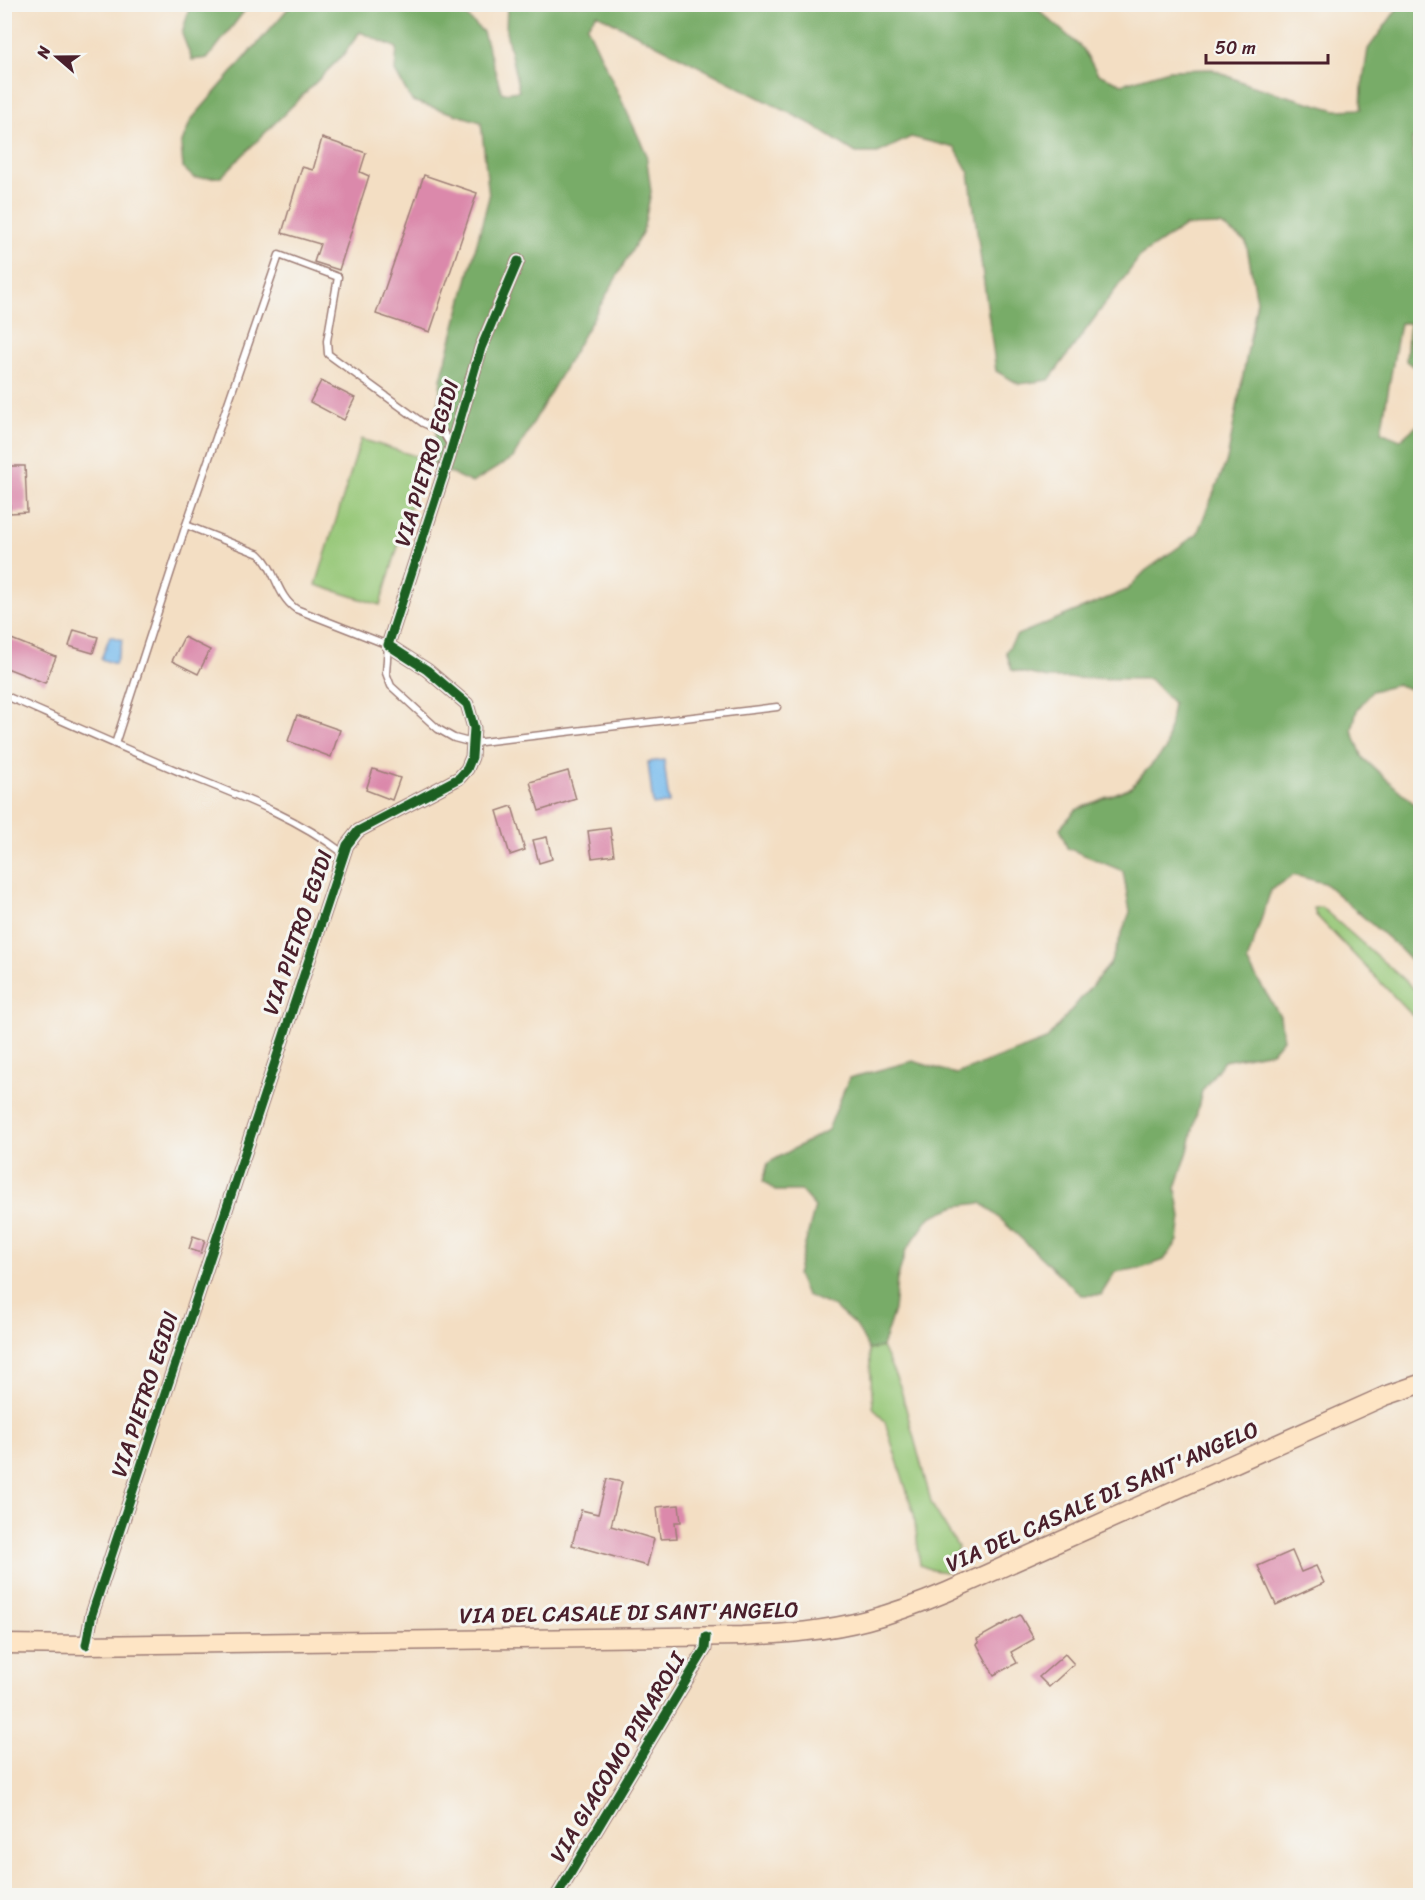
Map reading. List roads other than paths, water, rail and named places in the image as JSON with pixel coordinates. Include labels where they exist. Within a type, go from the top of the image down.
[{"type":"main road","name":"VIA DEL CASALE DI SANT'ANGELO","points":[[4,1644],[86,1645],[706,1637],[806,1632],[867,1620],[910,1607],[1385,1396],[1420,1384]]},
{"type":"street","name":"VIA PIETRO EGIDI","points":[[86,1645],[92,1614],[343,854],[351,838],[358,831],[459,778],[470,763],[474,728],[471,712],[461,697],[427,670],[388,645],[482,348],[518,261]]},
{"type":"street","points":[[1385,1396],[1420,1374]]},
{"type":"street","name":"VIA GIACOMO PINAROLI","points":[[557,1896],[705,1648],[706,1637]]},
{"type":"lane","points":[[115,744],[186,525],[279,255],[338,277],[327,341],[328,354],[423,423],[443,432],[452,448]]},
{"type":"lane","points":[[186,525],[259,554],[268,562],[287,603],[296,609],[388,645],[386,673],[391,686],[438,729],[454,738],[473,743],[777,707]]},
{"type":"lane","points":[[4,695],[275,812],[320,835],[343,854]]},
{"type":"water","points":[[110,636],[123,640],[115,664],[101,659]]},
{"type":"water","points":[[664,760],[669,803],[653,805],[648,762]]}]
